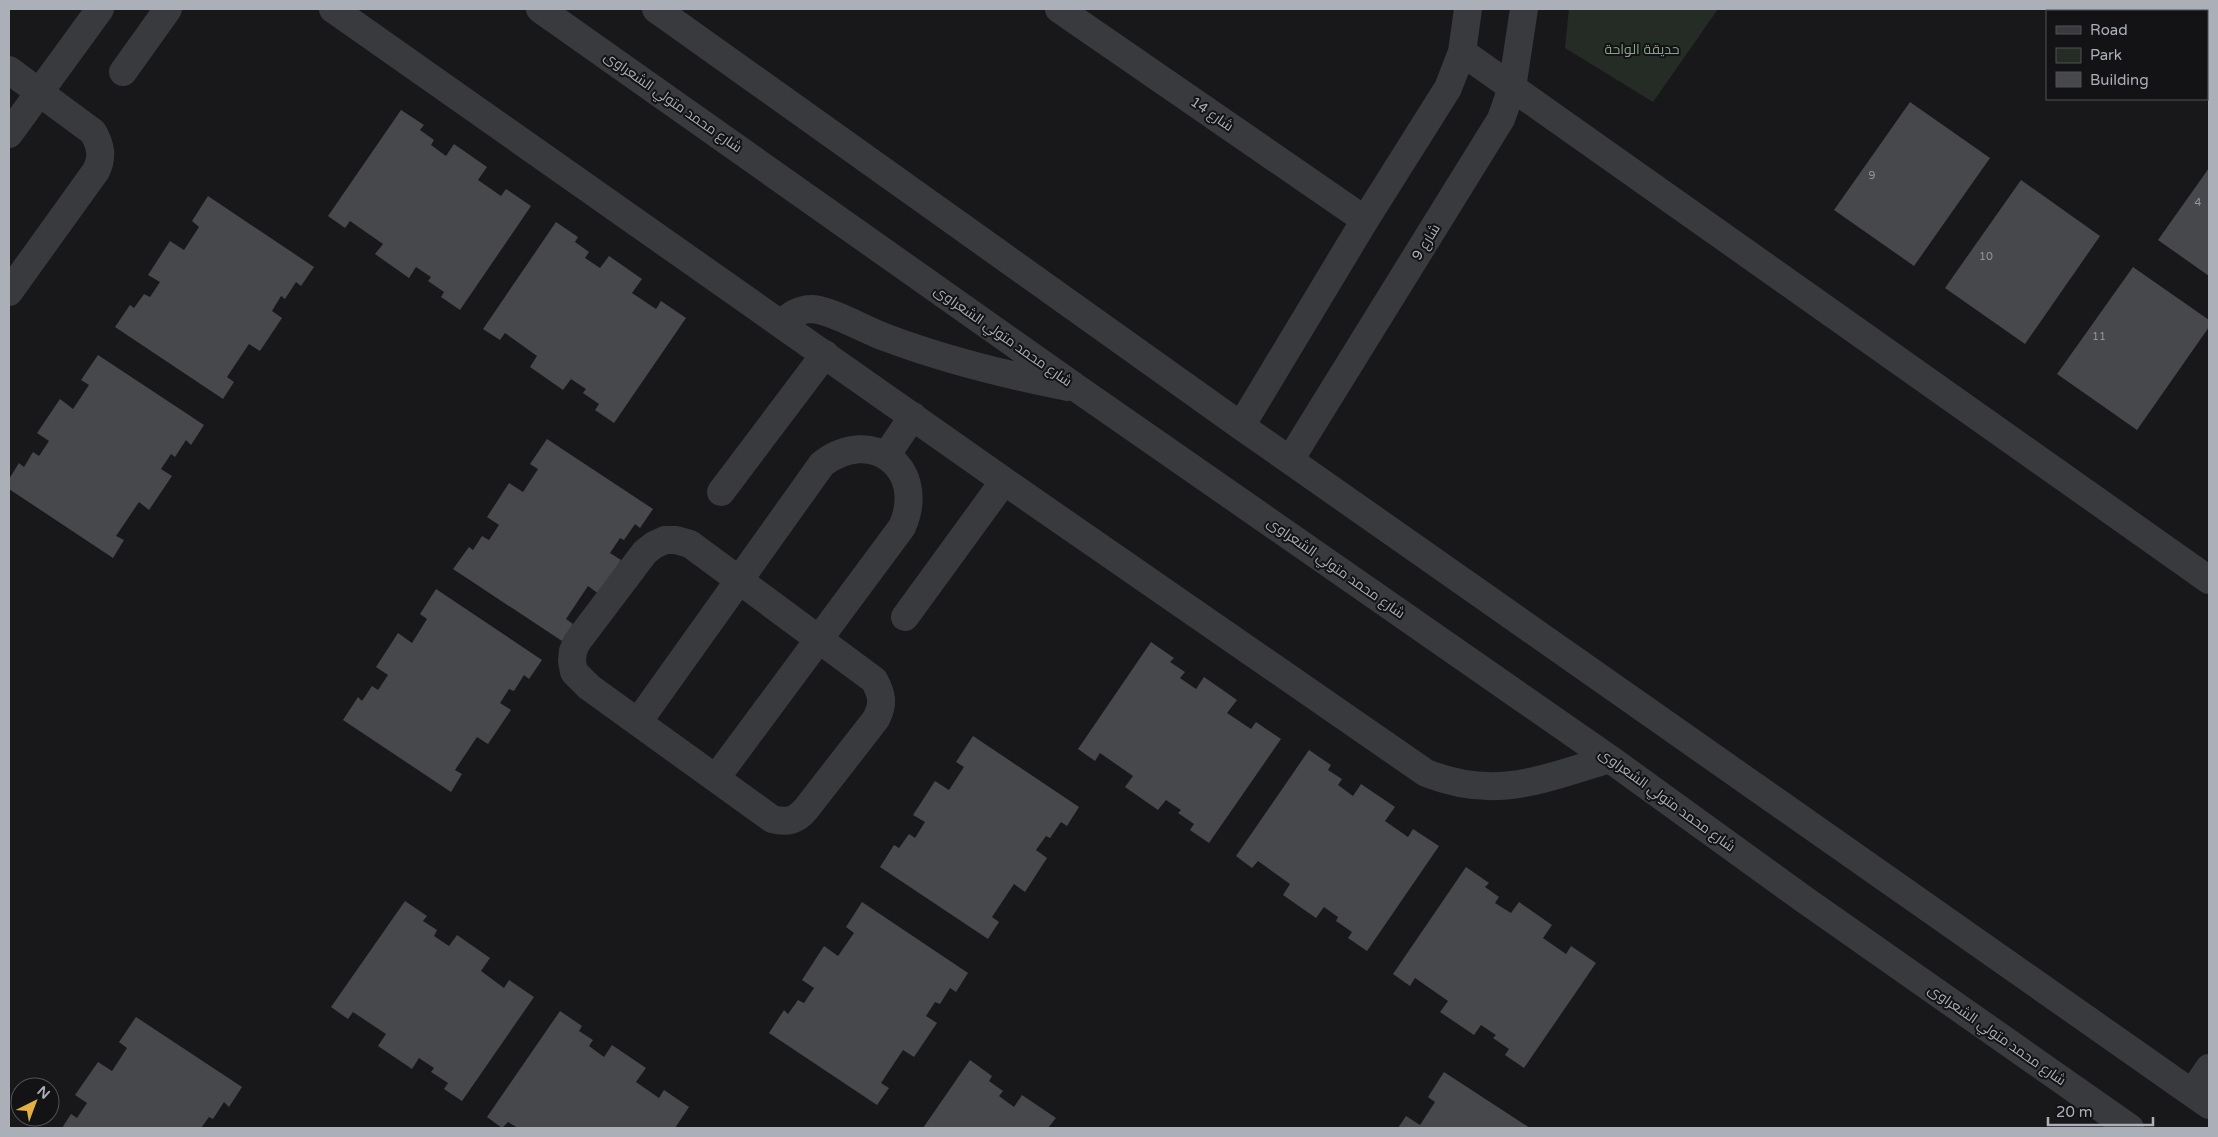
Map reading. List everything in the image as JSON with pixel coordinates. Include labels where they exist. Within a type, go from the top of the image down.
[{"type":"street","points":[[9,134],[100,9]]},
{"type":"street","points":[[123,72],[168,9]]},
{"type":"street","points":[[333,9],[1004,481],[1426,773],[1449,782],[1473,787],[1498,788],[1524,784],[1610,759]]},
{"type":"street","name":"شارع محمد متولي الشعراوى","points":[[540,9],[1078,389],[1610,759],[1805,900],[2130,1128]]},
{"type":"street","points":[[656,9],[1241,426],[2201,1099],[2209,1068]]},
{"type":"street","name":"شارع 14","points":[[1059,9],[1365,220]]},
{"type":"street","points":[[1241,426],[1365,220],[1448,88],[1462,52],[1468,9]]},
{"type":"street","name":"شارع 9","points":[[1290,460],[1493,134],[1508,104],[1512,88],[1524,9]]},
{"type":"street","points":[[1462,52],[2209,580]]},
{"type":"street","points":[[9,70],[93,132],[101,153],[100,163],[9,292]]},
{"type":"street","points":[[782,324],[790,316],[801,310],[819,310],[886,338],[949,359],[1013,376],[1078,389]]},
{"type":"street","points":[[721,492],[825,354]]},
{"type":"street","points":[[886,456],[913,416]]},
{"type":"street","points":[[638,722],[822,464],[833,455],[846,450],[860,448],[874,450],[886,456],[896,464],[904,476],[910,501],[908,515],[902,527],[716,778]]},
{"type":"street","points":[[905,617],[1004,481]]},
{"type":"street","points":[[665,540],[676,540],[690,544],[820,639],[874,680],[880,690],[882,701],[876,719],[806,809],[800,816],[784,822],[772,819],[580,680],[574,672],[572,661],[577,642],[645,552],[665,540]]},
{"type":"green space","name":"حديقة الواحة","points":[[1569,9],[1718,9],[1653,102],[1565,48]]},
{"type":"building","points":[[1910,102],[1990,158],[1914,266],[1834,210]]},
{"type":"building","points":[[401,110],[424,125],[420,130],[434,140],[431,145],[446,156],[454,144],[487,167],[478,180],[501,196],[506,189],[531,206],[460,310],[441,297],[444,292],[428,281],[431,277],[416,267],[409,278],[375,254],[383,244],[350,221],[345,228],[328,216]]},
{"type":"building","points":[[2209,168],[2209,276],[2158,240]]},
{"type":"building","points":[[2021,180],[2100,236],[2025,344],[1945,288]]},
{"type":"building","points":[[208,196],[314,267],[301,286],[296,282],[285,299],[281,296],[272,311],[282,318],[260,351],[249,344],[227,377],[234,382],[223,399],[115,327],[130,305],[134,308],[144,294],[150,297],[160,282],[148,275],[170,241],[184,250],[199,227],[192,221]]},
{"type":"building","points":[[556,222],[578,237],[575,242],[589,252],[585,258],[600,268],[609,256],[642,279],[632,293],[656,309],[661,301],[686,318],[614,423],[595,410],[599,404],[583,393],[586,389],[571,379],[563,390],[530,367],[537,356],[505,333],[500,340],[483,329]]},
{"type":"building","points":[[2133,267],[2209,320],[2209,327],[2137,430],[2057,374]]},
{"type":"building","points":[[98,355],[204,425],[191,445],[186,440],[175,457],[171,454],[161,469],[172,476],[149,510],[139,502],[116,536],[124,540],[113,558],[9,489],[9,479],[19,463],[24,467],[33,452],[39,456],[49,441],[37,433],[60,399],[73,409],[89,385],[81,380]]},
{"type":"building","points":[[547,439],[653,509],[640,528],[635,524],[624,540],[620,538],[610,553],[621,560],[599,594],[588,586],[566,619],[573,624],[562,641],[453,569],[469,547],[473,550],[482,536],[489,540],[499,525],[487,517],[509,483],[523,492],[538,469],[530,464]]},
{"type":"building","points":[[436,589],[542,660],[529,679],[524,675],[514,691],[509,689],[500,703],[511,710],[488,744],[477,737],[455,770],[462,774],[451,792],[343,720],[358,697],[362,701],[372,686],[378,690],[388,675],[376,667],[398,633],[412,643],[427,619],[420,614]]},
{"type":"building","points":[[1151,642],[1174,658],[1170,662],[1185,672],[1180,678],[1196,689],[1204,677],[1237,700],[1227,713],[1251,729],[1256,722],[1281,739],[1209,843],[1190,830],[1194,824],[1178,813],[1181,810],[1166,800],[1158,810],[1125,787],[1133,776],[1100,753],[1095,761],[1078,749]]},
{"type":"building","points":[[973,736],[1079,807],[1067,826],[1061,822],[1050,838],[1046,836],[1036,850],[1047,858],[1025,892],[1014,884],[992,917],[999,922],[988,939],[880,867],[894,845],[899,848],[909,834],[915,838],[925,822],[913,815],[935,781],[949,790],[964,767],[956,762]]},
{"type":"building","points":[[1309,750],[1331,765],[1328,770],[1342,779],[1338,785],[1353,796],[1361,784],[1395,807],[1385,821],[1408,837],[1413,829],[1439,846],[1367,951],[1348,938],[1352,932],[1336,921],[1338,917],[1324,907],[1316,918],[1283,895],[1290,884],[1258,861],[1252,868],[1236,856]]},
{"type":"building","points":[[1466,867],[1489,883],[1485,887],[1499,897],[1495,903],[1511,913],[1519,902],[1552,925],[1543,938],[1566,954],[1571,946],[1596,963],[1524,1068],[1505,1055],[1509,1049],[1493,1038],[1496,1035],[1481,1025],[1474,1035],[1440,1012],[1448,1001],[1415,978],[1410,986],[1393,974]]},
{"type":"building","points":[[405,901],[427,916],[423,921],[437,930],[434,936],[449,946],[457,935],[490,958],[481,971],[504,988],[509,980],[534,997],[462,1101],[444,1089],[448,1083],[431,1072],[434,1068],[419,1058],[412,1069],[378,1046],[386,1034],[353,1012],[348,1019],[331,1007]]},
{"type":"building","points":[[862,902],[968,973],[956,992],[950,988],[940,1004],[935,1002],[926,1016],[937,1023],[914,1057],[903,1050],[881,1083],[889,1088],[877,1105],[769,1033],[784,1010],[788,1014],[798,1000],[804,1003],[814,988],[802,980],[824,946],[838,956],[854,933],[846,927]]},
{"type":"building","points":[[560,1011],[582,1026],[579,1031],[593,1040],[589,1046],[604,1057],[612,1045],[646,1068],[636,1082],[659,1098],[664,1090],[689,1107],[675,1128],[518,1128],[508,1122],[502,1128],[487,1117]]},
{"type":"building","points":[[136,1017],[242,1087],[229,1107],[224,1102],[213,1119],[209,1117],[201,1128],[62,1128],[71,1114],[77,1118],[87,1103],[75,1095],[98,1062],[112,1071],[127,1048],[119,1042]]},
{"type":"building","points":[[970,1060],[992,1076],[989,1081],[1003,1091],[999,1096],[1014,1107],[1022,1095],[1056,1118],[1048,1128],[923,1128]]},
{"type":"building","points":[[1444,1072],[1530,1128],[1398,1128],[1406,1116],[1420,1125],[1435,1102],[1428,1097]]}]
